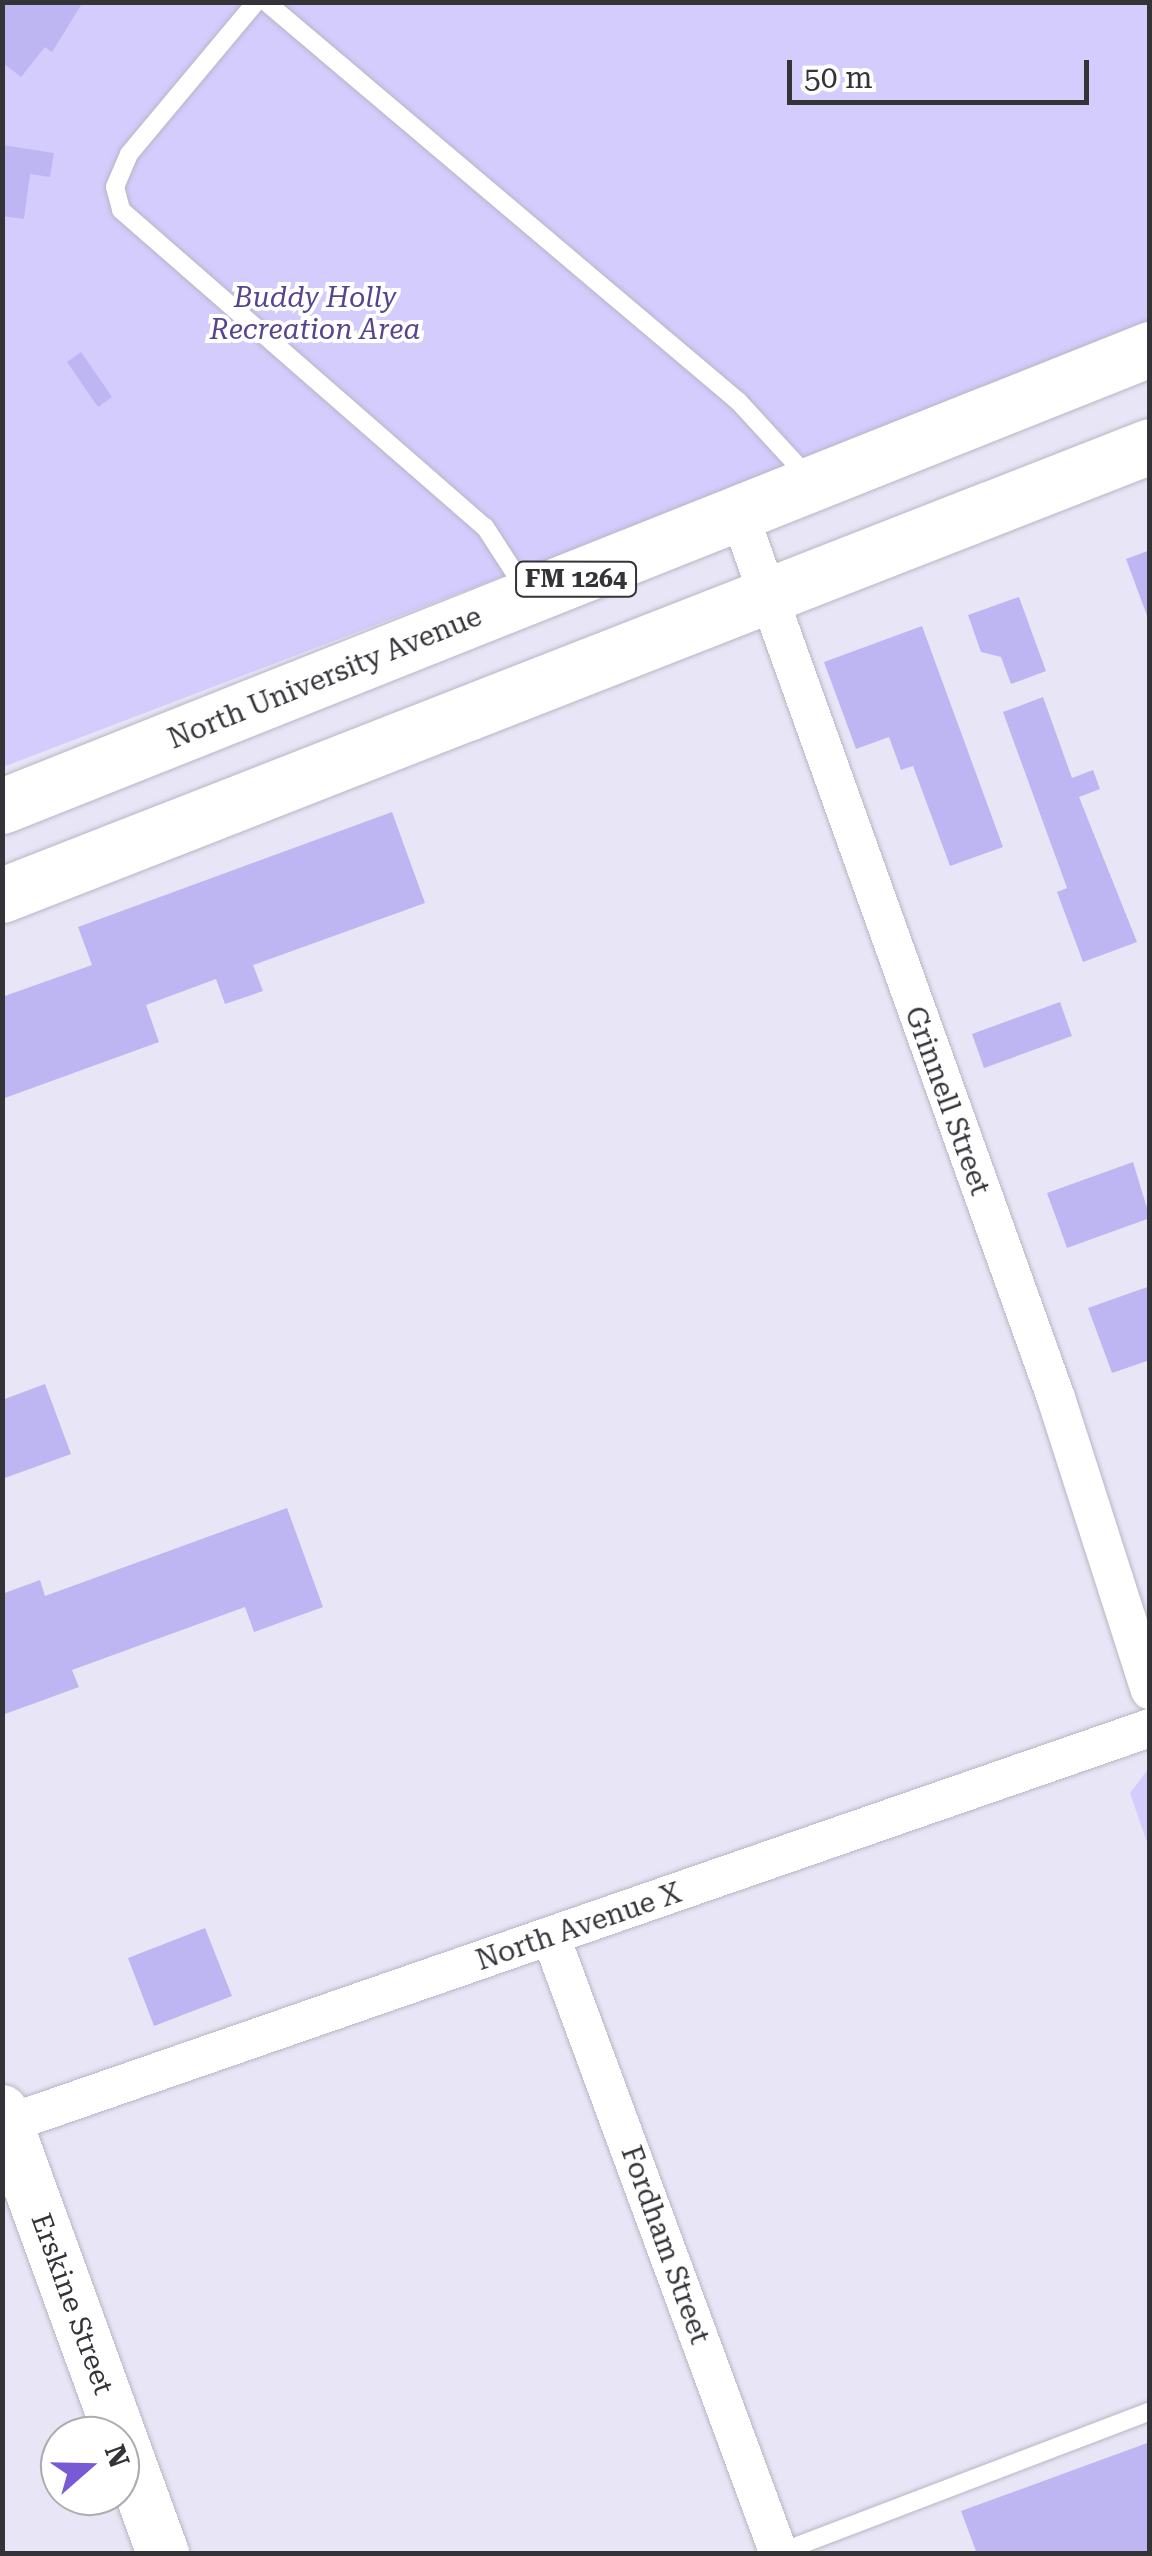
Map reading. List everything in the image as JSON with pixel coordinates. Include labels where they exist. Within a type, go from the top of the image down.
[{"type":"main road","name":"North University Avenue","points":[[2,806],[1150,349]]},
{"type":"main road","points":[[2,895],[1150,446]]},
{"type":"main road","name":"Erskine Street","points":[[5,2117],[163,2554]]},
{"type":"street","name":"Grinnell Street","points":[[739,514],[1056,1398],[1150,1690]]},
{"type":"street","name":"North Avenue X","points":[[5,2117],[551,1937],[1150,1728]]},
{"type":"street","name":"Fordham Street","points":[[551,1937],[779,2553]]},
{"type":"lane","points":[[256,2],[129,154],[116,188],[121,210],[485,527],[530,597]]},
{"type":"lane","points":[[266,2],[739,402],[815,484]]},
{"type":"lane","points":[[779,2553],[1150,2411]]},
{"type":"green space","name":"Buddy Holly Recreation Area","points":[[3,3],[1149,3],[1149,330],[3,767]]},
{"type":"green space","points":[[1149,1768],[1149,1848],[1130,1793]]},
{"type":"building","points":[[2,2],[83,2],[52,52],[45,47],[21,77],[2,62]]},
{"type":"building","points":[[2,145],[54,153],[50,177],[30,174],[24,219],[2,216]]},
{"type":"building","points":[[81,352],[112,397],[98,407],[67,362]]},
{"type":"building","points":[[1150,550],[1150,621],[1149,621],[1126,559]]},
{"type":"building","points":[[1019,597],[1046,671],[1011,684],[1001,657],[981,652],[968,615]]},
{"type":"building","points":[[922,626],[1003,847],[950,866],[913,766],[901,770],[889,737],[856,749],[824,662]]},
{"type":"building","points":[[1043,697],[1072,778],[1093,770],[1100,789],[1079,797],[1137,942],[1083,962],[1057,892],[1067,888],[1003,712]]},
{"type":"building","points":[[392,812],[425,903],[253,965],[263,991],[225,1004],[216,979],[146,1005],[159,1042],[2,1099],[2,997],[92,965],[78,927]]},
{"type":"building","points":[[1060,1002],[1072,1036],[984,1068],[972,1034]]},
{"type":"building","points":[[1133,1162],[1150,1218],[1067,1248],[1047,1193]]},
{"type":"building","points":[[1150,1286],[1150,1360],[1112,1373],[1088,1308]]},
{"type":"building","points":[[45,1384],[71,1454],[2,1479],[2,1400]]},
{"type":"building","points":[[287,1508],[323,1607],[254,1632],[245,1607],[72,1670],[79,1687],[5,1714],[2,1594],[40,1580],[45,1596]]},
{"type":"building","points":[[205,1928],[232,1996],[154,2026],[128,1958]]},
{"type":"building","points":[[1150,2442],[1150,2554],[977,2554],[961,2511]]}]
